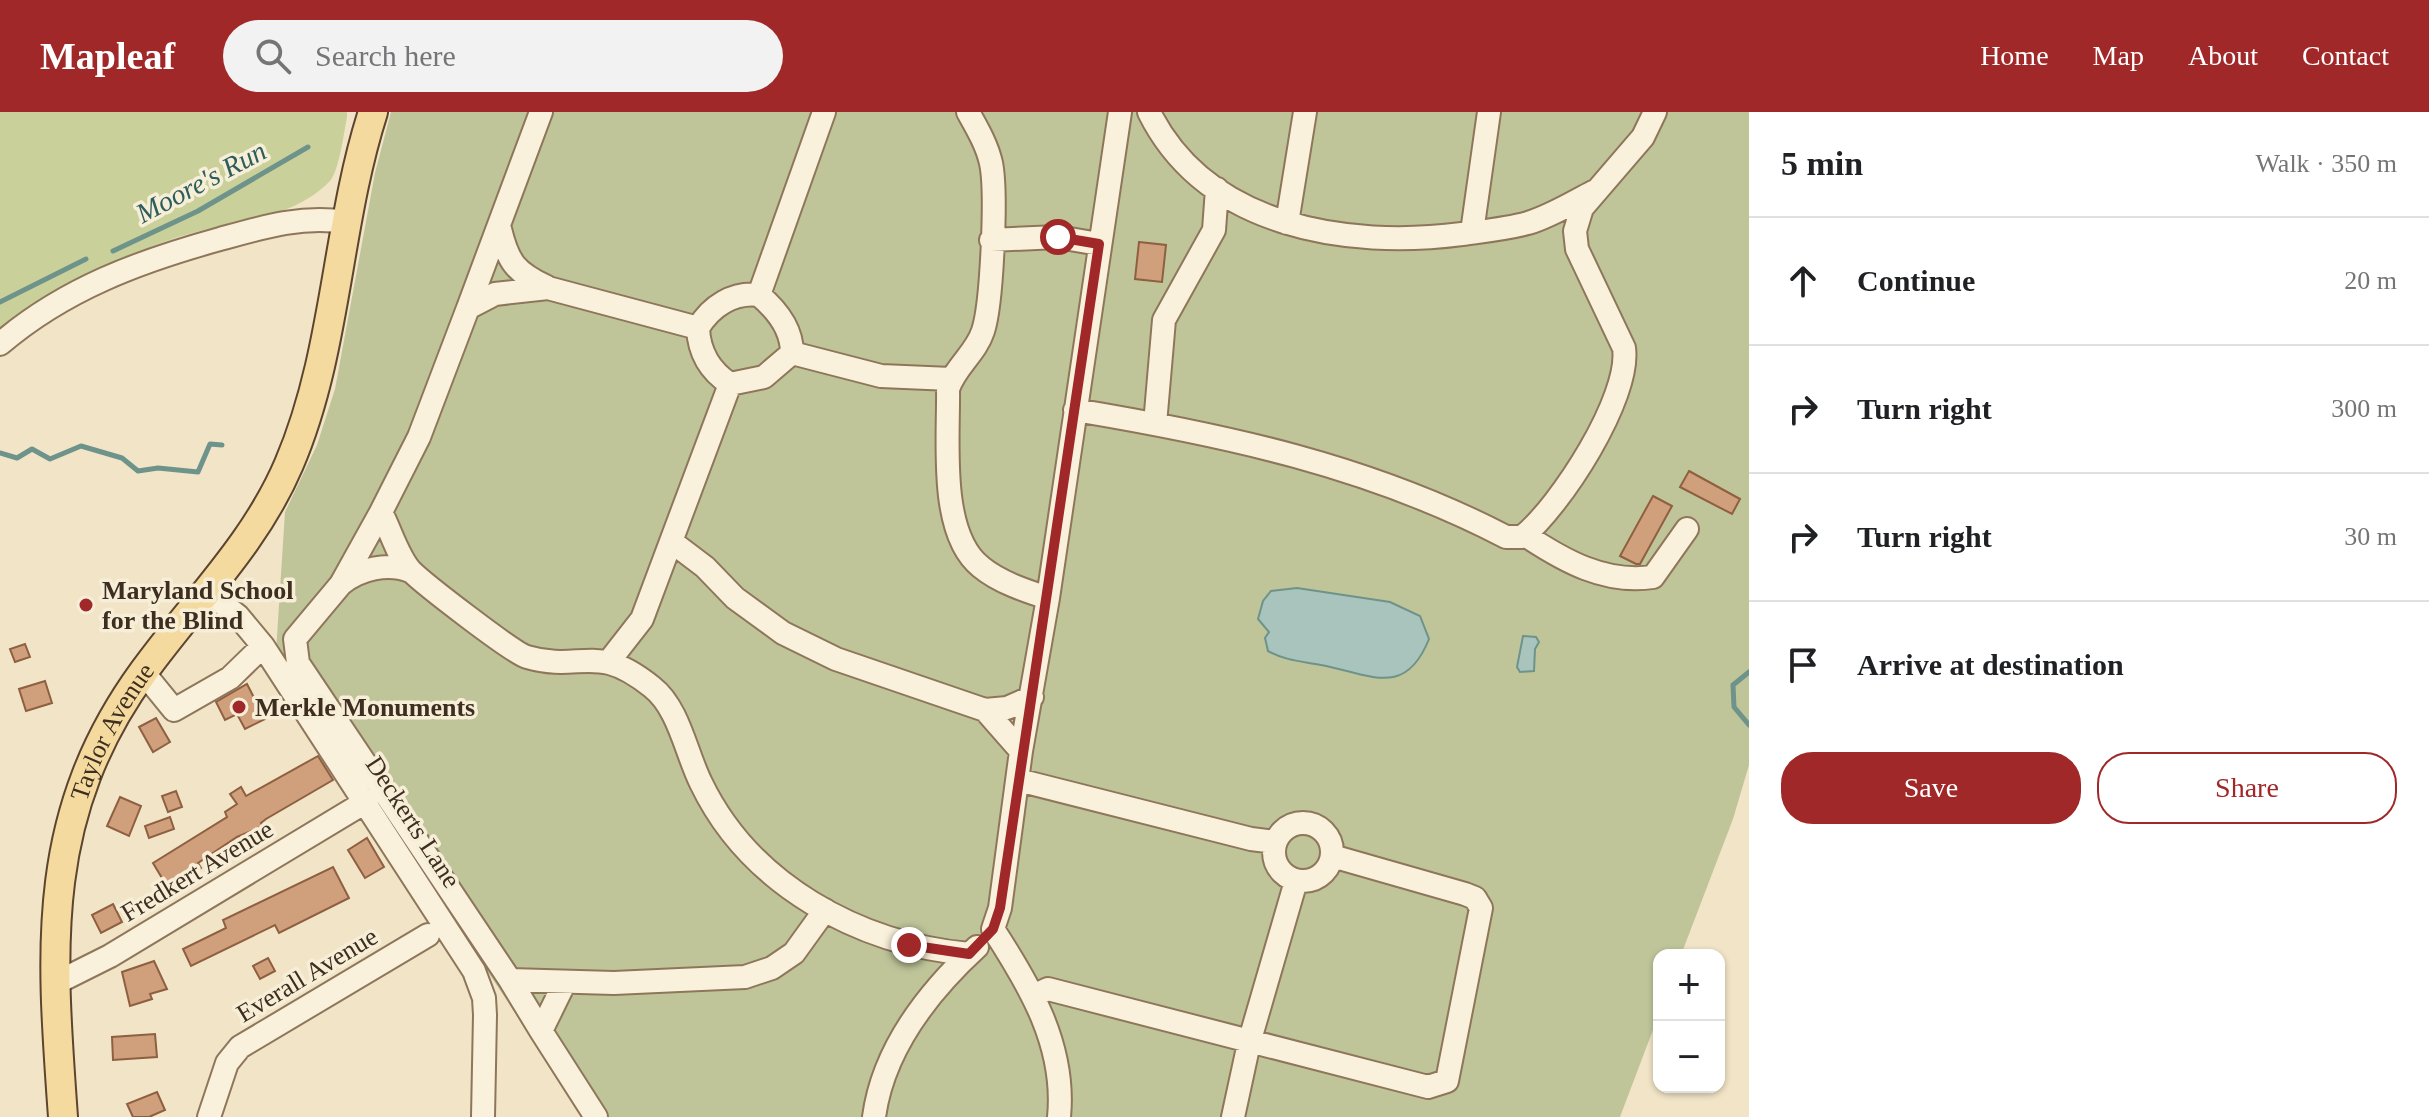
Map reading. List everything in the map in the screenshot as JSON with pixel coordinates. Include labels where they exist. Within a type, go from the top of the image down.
[{"type":"main road","name":"Taylor Avenue","points":[[63,1117],[54,984],[54,918],[72,817],[93,757],[143,672],[208,592],[264,515],[298,444],[323,354],[346,222],[373,112]]},
{"type":"street","points":[[541,112],[500,229],[419,437],[341,584],[295,639],[298,663],[510,980],[596,1117]]},
{"type":"street","points":[[759,295],[824,112]]},
{"type":"street","points":[[968,112],[991,165],[991,240],[982,333],[951,379],[948,389],[951,500],[959,537],[980,567],[1024,591],[1048,598]]},
{"type":"street","points":[[874,1117],[895,1047],[917,1014],[993,929],[1000,908],[1021,751],[1048,598],[1120,112]]},
{"type":"street","points":[[1149,112],[1184,162],[1217,189],[1251,211],[1339,235],[1376,239],[1472,232],[1526,224],[1598,189]]},
{"type":"street","points":[[1287,223],[1305,112]]},
{"type":"street","points":[[1472,232],[1489,112]]},
{"type":"street","points":[[1525,535],[1597,438],[1625,373],[1621,340],[1575,241],[1575,231],[1582,208],[1643,137],[1655,112]]},
{"type":"street","points":[[1155,424],[1164,320],[1199,262],[1214,230],[1217,189]]},
{"type":"street","points":[[0,344],[52,305],[136,263],[296,219],[346,222]]},
{"type":"street","points":[[500,229],[507,259],[528,278],[548,288],[698,328]]},
{"type":"street","points":[[991,240],[1058,237],[1099,244]]},
{"type":"street","points":[[468,308],[495,294],[548,288]]},
{"type":"street","points":[[759,295],[781,319],[792,341],[792,353],[764,377],[730,384],[718,377],[701,350],[698,328],[706,315],[726,301],[759,295]]},
{"type":"street","points":[[792,353],[881,376],[951,379]]},
{"type":"street","points":[[610,660],[642,619],[730,384]]},
{"type":"street","points":[[1075,410],[1155,424],[1320,462],[1408,491],[1506,537],[1525,535],[1565,561],[1626,581],[1653,577],[1687,529]]},
{"type":"street","points":[[381,512],[410,571]]},
{"type":"street","points":[[672,542],[705,567],[735,598],[783,633],[836,659],[985,710],[1007,708],[1032,697]]},
{"type":"street","points":[[341,584],[365,571],[393,567],[410,571],[516,653],[547,660],[610,660],[627,668],[662,695],[716,811],[749,854],[792,891],[825,910],[909,945],[969,954]]},
{"type":"street","name":"Deckerts Lane","points":[[208,592],[238,616],[263,646],[367,801],[480,984],[485,1015],[483,1117]]},
{"type":"street","points":[[143,672],[174,710],[230,678],[263,646]]},
{"type":"street","points":[[985,710],[1021,751]]},
{"type":"street","points":[[1018,780],[1251,839],[1275,842]]},
{"type":"street","name":"Fredkert Avenue","points":[[54,984],[110,956],[367,801]]},
{"type":"street","points":[[1301,823],[1318,827],[1329,839],[1332,856],[1326,871],[1312,881],[1296,881],[1277,866],[1275,842],[1285,828],[1301,823]]},
{"type":"street","points":[[1033,996],[1048,989],[1428,1087],[1447,1081],[1481,908],[1475,898],[1465,894],[1332,856]]},
{"type":"street","points":[[1233,1117],[1249,1043],[1296,881]]},
{"type":"street","points":[[510,980],[564,984],[723,980],[757,973],[794,953],[825,910]]},
{"type":"street","points":[[993,929],[1033,996],[1054,1055],[1059,1117]]},
{"type":"street","name":"Everall Avenue","points":[[209,1117],[227,1063],[240,1047],[428,935]]},
{"type":"street","points":[[541,1031],[564,984]]},
{"type":"green space","points":[[0,112],[347,112],[347,117],[333,176],[297,205],[258,218],[178,237],[131,255],[64,290],[0,330]]},
{"type":"green space","points":[[391,112],[1749,112],[1749,765],[1733,819],[1683,949],[1653,949],[1653,1030],[1620,1117],[584,1117],[276,652],[285,512],[317,445],[335,389],[375,173]]},
{"type":"water","points":[[1297,588],[1390,602],[1420,616],[1429,639],[1409,670],[1384,678],[1281,657],[1268,651],[1265,638],[1269,632],[1258,619],[1263,601],[1271,591]]},
{"type":"water","points":[[1523,636],[1536,637],[1539,642],[1535,649],[1534,671],[1520,672],[1517,667]]},
{"type":"building","points":[[1139,242],[1166,245],[1162,282],[1135,279]]},
{"type":"building","points":[[1689,471],[1740,499],[1732,514],[1680,487]]},
{"type":"building","points":[[1653,496],[1672,506],[1640,564],[1636,564],[1620,556]]},
{"type":"building","points":[[25,644],[30,657],[15,662],[10,649]]},
{"type":"building","points":[[45,681],[52,703],[26,711],[19,689]]},
{"type":"building","name":"Merkle Monuments","points":[[247,684],[265,719],[245,729],[237,714],[225,720],[216,702]]},
{"type":"building","points":[[156,718],[170,742],[153,752],[139,727]]},
{"type":"building","points":[[318,756],[333,780],[266,819],[261,823],[263,826],[237,837],[198,863],[201,868],[168,888],[153,863],[227,817],[225,812],[237,804],[230,794],[241,787],[246,796]]},
{"type":"building","points":[[176,791],[182,807],[168,812],[162,796]]},
{"type":"building","points":[[120,797],[141,806],[129,836],[107,826]]},
{"type":"building","points":[[170,817],[174,829],[149,838],[145,826]]},
{"type":"building","points":[[367,838],[384,867],[365,878],[348,850]]},
{"type":"building","points":[[333,867],[349,898],[279,933],[275,925],[191,966],[183,949],[226,928],[223,920]]},
{"type":"building","points":[[113,904],[122,922],[101,933],[92,915]]},
{"type":"building","points":[[268,958],[275,971],[260,979],[253,966]]},
{"type":"building","points":[[154,961],[167,989],[150,994],[152,999],[130,1006],[122,972]]},
{"type":"building","points":[[155,1034],[157,1057],[113,1060],[112,1037]]},
{"type":"building","points":[[157,1092],[165,1110],[149,1117],[133,1117],[127,1104]]},
{"type":"waterway","name":"Moore's Run","points":[[113,251],[198,211],[308,147]]},
{"type":"waterway","name":"Moore's Run","points":[[0,302],[86,259]]},
{"type":"waterway","name":"Moore's Run","points":[[0,453],[17,458],[32,449],[50,459],[81,446],[122,458],[138,471],[158,468],[198,472],[210,444],[222,445]]},
{"type":"waterway","points":[[1749,672],[1733,685],[1734,707],[1749,725]]},
{"type":"place","name":"Maryland School for the Blind","points":[[86,605]]},
{"type":"place","name":"Merkle Monuments","points":[[239,707]]},
{"type":"route","points":[[909,945],[969,954],[993,929],[1000,908],[1099,244],[1058,237]]}]
